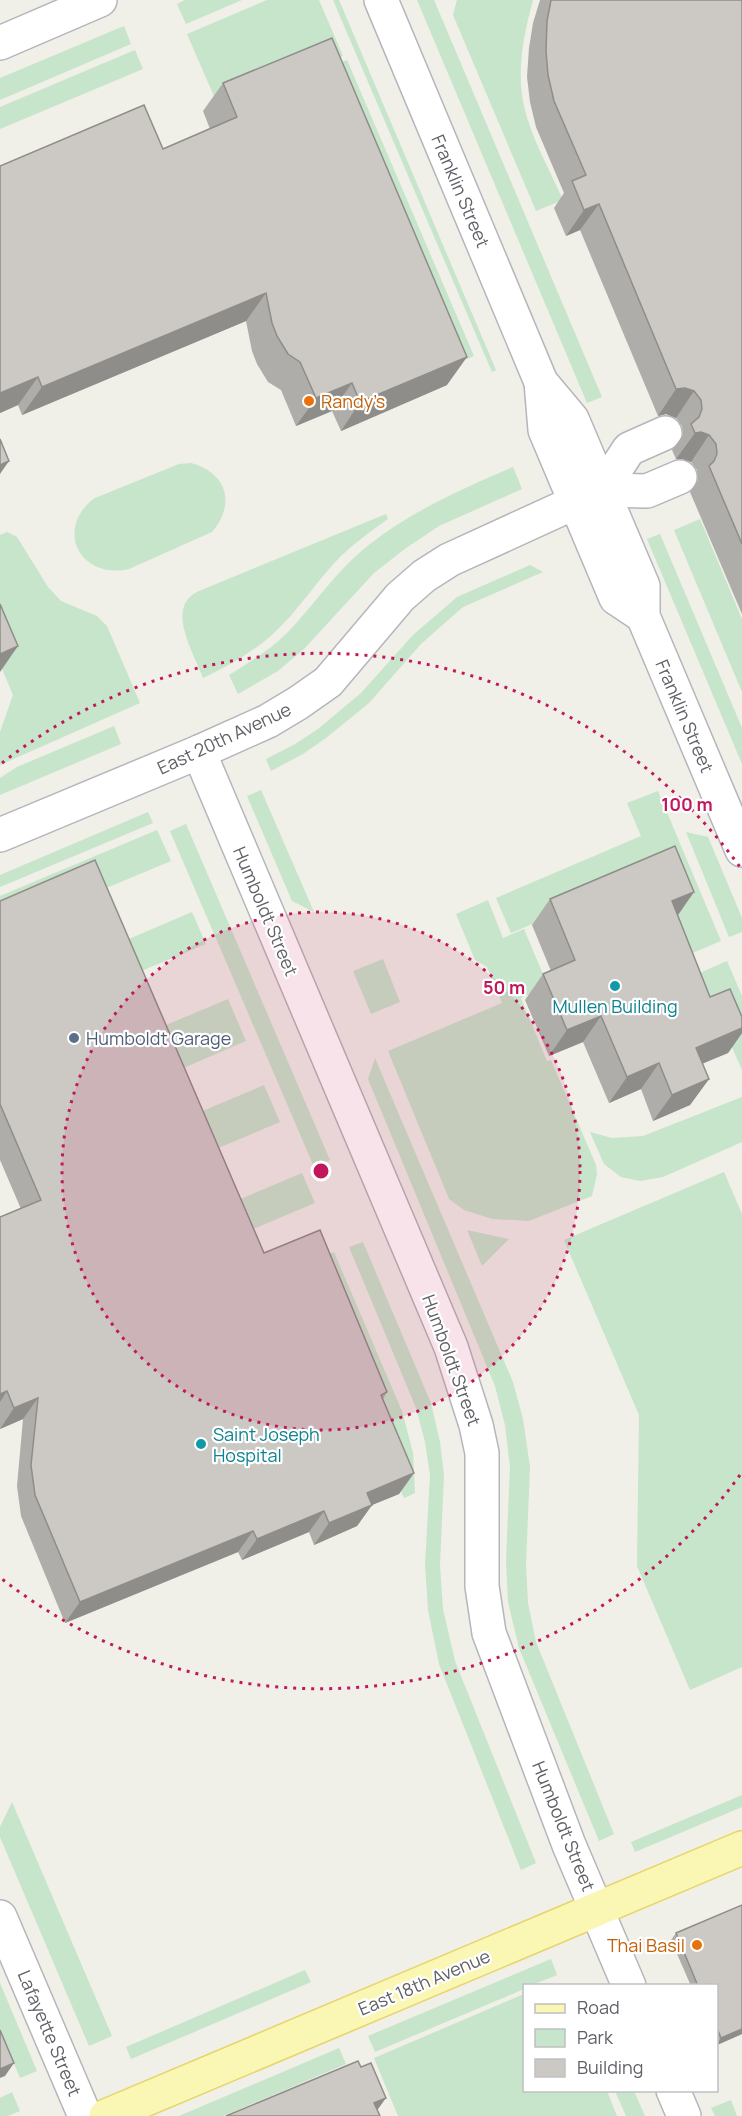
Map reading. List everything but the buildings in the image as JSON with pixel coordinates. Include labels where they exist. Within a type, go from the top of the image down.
[{"type":"main road","name":"East 18th Avenue","points":[[106,2116],[742,1848]]},
{"type":"street","points":[[0,42],[100,0]]},
{"type":"street","name":"Franklin Street","points":[[381,0],[541,382],[572,419],[589,496],[643,586],[643,616],[742,850]]},
{"type":"street","points":[[589,496],[629,449],[665,433]]},
{"type":"street","points":[[589,496],[647,490],[680,477]]},
{"type":"street","name":"East 20th Avenue","points":[[0,836],[268,721],[328,682],[400,597],[424,576],[483,543],[589,496]]},
{"type":"street","name":"Humboldt Street","points":[[199,752],[451,1347],[476,1425],[482,1453],[482,1586],[489,1633],[565,1833],[628,1984]]},
{"type":"street","name":"Lafayette Street","points":[[0,1917],[85,2116]]},
{"type":"street","points":[[673,2092],[684,2116]]},
{"type":"green space","points":[[185,0],[242,0],[186,24],[177,4]]},
{"type":"green space","points":[[267,0],[319,0],[343,56],[317,68],[217,103],[187,34]]},
{"type":"green space","points":[[333,0],[339,0],[496,370],[492,372]]},
{"type":"green space","points":[[417,0],[434,0],[602,397],[587,403]]},
{"type":"green space","points":[[457,0],[533,0],[522,52],[522,93],[531,130],[563,200],[536,211],[453,15]]},
{"type":"green space","points":[[124,26],[131,44],[0,100],[0,78]]},
{"type":"green space","points":[[135,50],[143,69],[0,129],[0,107]]},
{"type":"green space","points":[[347,60],[474,356],[443,369],[316,73]]},
{"type":"green space","points":[[191,463],[213,474],[224,491],[224,511],[212,532],[129,569],[112,570],[97,567],[85,559],[78,549],[75,537],[76,523],[83,510],[95,498],[179,464]]},
{"type":"green space","points":[[513,467],[522,489],[439,526],[406,548],[374,573],[304,649],[278,671],[238,694],[229,675],[281,638],[339,572],[358,554],[413,515]]},
{"type":"green space","points":[[386,514],[388,519],[341,556],[274,633],[240,658],[203,678],[184,631],[184,607],[189,598],[199,591]]},
{"type":"green space","points":[[700,519],[742,619],[742,692],[674,530]]},
{"type":"green space","points":[[7,532],[17,537],[48,587],[61,601],[97,616],[107,626],[140,703],[0,765],[0,732],[13,695],[0,664],[0,535]]},
{"type":"green space","points":[[660,534],[742,728],[742,764],[647,539]]},
{"type":"green space","points":[[530,565],[543,572],[463,607],[421,644],[369,703],[303,754],[271,771],[266,759],[318,729],[361,693],[413,635],[457,597]]},
{"type":"green space","points":[[114,726],[121,744],[0,795],[0,778],[17,767]]},
{"type":"green space","points":[[261,790],[314,912],[292,901],[247,796]]},
{"type":"green space","points":[[658,791],[721,941],[671,962],[658,871],[511,933],[496,898],[641,836],[627,803]]},
{"type":"green space","points":[[148,812],[153,823],[0,887],[0,875]]},
{"type":"green space","points":[[186,824],[330,1160],[314,1167],[170,831]]},
{"type":"green space","points":[[157,830],[171,861],[87,896],[0,913],[0,896]]},
{"type":"green space","points":[[686,832],[708,837],[742,918],[742,932],[729,937]]},
{"type":"green space","points":[[488,900],[503,938],[524,929],[548,986],[521,998],[547,1061],[551,1060],[596,1165],[597,1174],[592,1196],[529,1221],[492,1219],[464,1210],[449,1199],[388,1051],[502,1003],[487,967],[475,960],[456,914]]},
{"type":"green space","points":[[192,912],[206,944],[127,977],[110,947]]},
{"type":"green space","points":[[383,959],[400,1002],[371,1014],[353,971]]},
{"type":"green space","points":[[727,961],[742,996],[742,1070],[714,1006],[686,979]]},
{"type":"green space","points":[[228,999],[246,1041],[165,1076],[147,1033]]},
{"type":"green space","points":[[375,1058],[513,1382],[523,1419],[530,1467],[526,1565],[528,1603],[536,1642],[614,1834],[599,1841],[519,1648],[508,1602],[506,1561],[510,1467],[505,1425],[495,1386],[368,1079]]},
{"type":"green space","points":[[264,1085],[280,1122],[209,1152],[193,1115]]},
{"type":"green space","points":[[742,1097],[742,1142],[663,1177],[640,1181],[621,1177],[604,1164],[590,1132],[612,1138],[643,1136]]},
{"type":"green space","points":[[724,1172],[742,1214],[742,1667],[690,1690],[637,1566],[639,1415],[564,1240]]},
{"type":"green space","points":[[302,1173],[315,1203],[244,1233],[231,1203]]},
{"type":"green space","points":[[467,1230],[509,1239],[482,1266]]},
{"type":"green space","points":[[363,1242],[431,1403],[440,1442],[444,1475],[440,1565],[443,1609],[455,1661],[536,1863],[521,1870],[439,1664],[428,1610],[425,1564],[430,1475],[425,1442],[416,1408],[349,1247]]},
{"type":"green space","points":[[334,1252],[402,1411],[413,1453],[415,1493],[404,1498],[371,1419],[312,1261]]},
{"type":"green space","points":[[742,1795],[742,1807],[635,1852],[631,1842]]},
{"type":"green space","points":[[12,1802],[112,2036],[89,2046],[0,1837],[0,1827]]},
{"type":"green space","points":[[551,1959],[557,1975],[534,1984],[523,1984],[523,1989],[375,2052],[368,2036]]},
{"type":"green space","points":[[305,1970],[311,1982],[131,2059],[126,2047]]},
{"type":"green space","points":[[0,1983],[37,2071],[20,2078],[0,2030]]},
{"type":"green space","points":[[523,1994],[523,2092],[607,2092],[617,2116],[398,2116],[374,2058]]},
{"type":"green space","points":[[339,2048],[346,2064],[223,2116],[179,2116]]},
{"type":"green space","points":[[12,2092],[20,2111],[8,2116],[0,2116],[0,2098]]},
{"type":"green space","points":[[615,2092],[634,2092],[645,2116],[626,2116]]},
{"type":"green space","points":[[731,2100],[737,2116],[715,2116],[711,2108]]},
{"type":"place","name":"Randy’s","points":[[309,401]]},
{"type":"place","name":"Mullen Building","points":[[615,986]]},
{"type":"place","name":"Humboldt Garage","points":[[74,1038]]},
{"type":"place","name":"Saint Joseph Hospital","points":[[201,1444]]},
{"type":"place","name":"Thai Basil","points":[[697,1945]]}]
